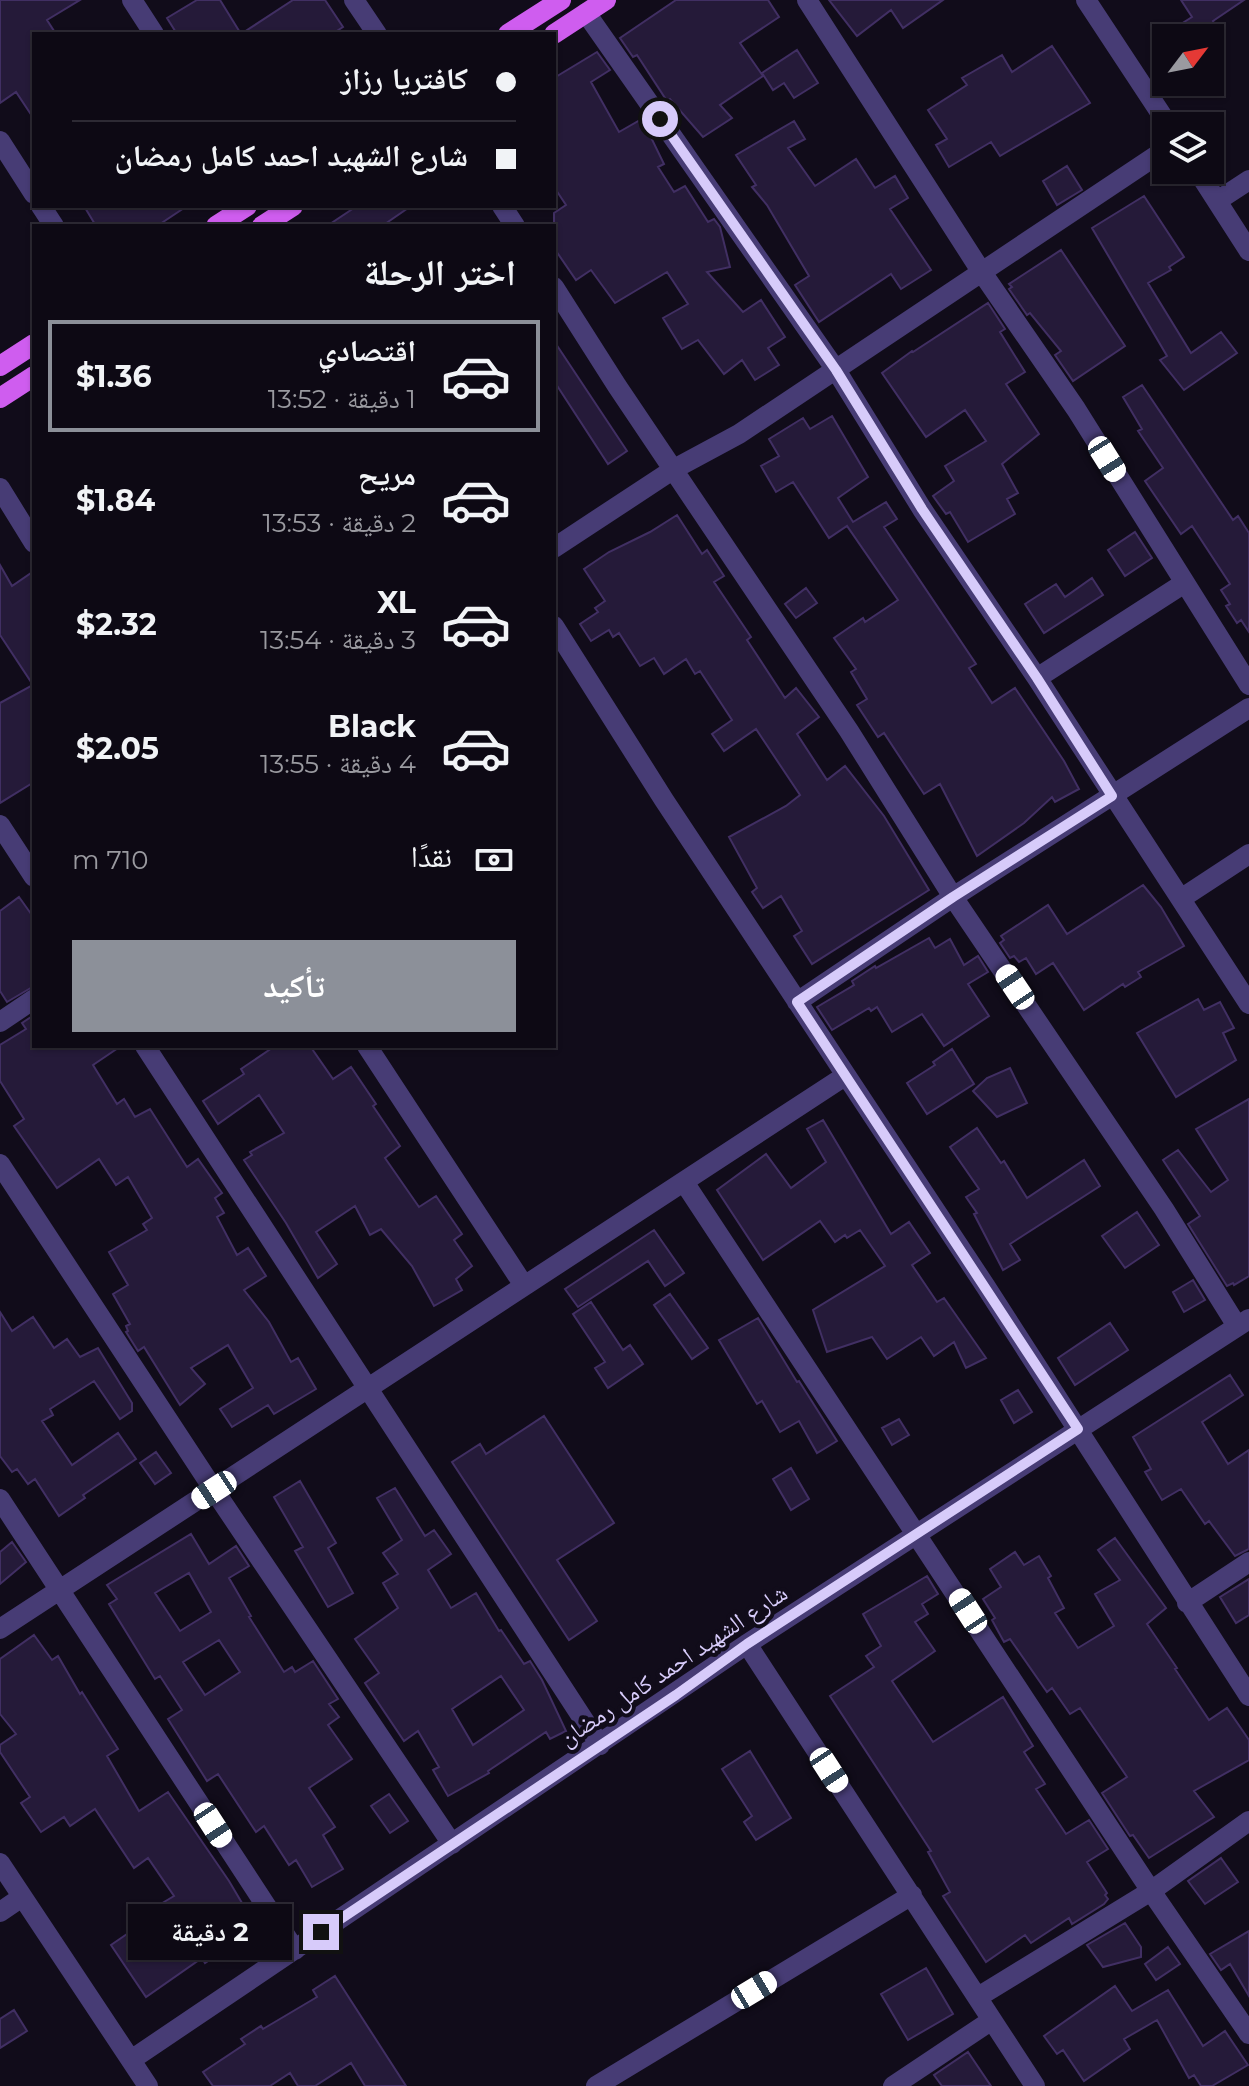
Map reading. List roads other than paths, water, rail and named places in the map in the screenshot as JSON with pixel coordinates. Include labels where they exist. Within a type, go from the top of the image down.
[{"type":"main road","points":[[511,32],[561,0]]},
{"type":"main road","points":[[556,33],[606,0]]},
{"type":"main road","points":[[219,224],[244,208]]},
{"type":"main road","points":[[265,224],[290,208]]},
{"type":"main road","points":[[0,366],[32,345]]},
{"type":"main road","points":[[0,398],[32,377]]},
{"type":"street","points":[[132,0],[153,32]]},
{"type":"street","points":[[354,0],[376,32]]},
{"type":"street","points":[[807,0],[981,271],[1076,409],[1249,685]]},
{"type":"street","points":[[1086,0],[1160,112]]},
{"type":"street","points":[[586,13],[836,370],[922,509],[1037,678],[1249,1004]]},
{"type":"street","points":[[0,141],[32,191]]},
{"type":"street","points":[[556,547],[674,469],[739,434],[1152,158]]},
{"type":"street","points":[[1217,201],[1249,180]]},
{"type":"street","points":[[1206,184],[1249,251]]},
{"type":"street","points":[[556,290],[849,731],[953,897],[1243,1323]]},
{"type":"street","points":[[0,488],[32,540]]},
{"type":"street","points":[[1037,678],[1183,584]]},
{"type":"street","points":[[556,629],[1249,1696]]},
{"type":"street","points":[[797,1002],[953,897],[1249,708]]},
{"type":"street","points":[[0,825],[32,874]]},
{"type":"street","points":[[1182,898],[1249,854]]},
{"type":"street","points":[[0,1022],[32,1000]]},
{"type":"street","points":[[146,1048],[600,1745]]},
{"type":"street","points":[[368,1048],[523,1284]]},
{"type":"street","points":[[0,1629],[845,1076]]},
{"type":"street","points":[[0,1164],[452,1844]]},
{"type":"street","points":[[684,1182],[1151,1891],[1249,2034]]},
{"type":"street","name":"شارع الشهيد احمد كامل رمضان","points":[[131,2060],[747,1644],[1243,1323]]},
{"type":"street","points":[[0,1499],[295,1950]]},
{"type":"street","points":[[1187,1603],[1249,1562]]},
{"type":"street","points":[[747,1644],[1035,2086]]},
{"type":"street","points":[[978,1997],[1151,1891],[1249,1821]]},
{"type":"street","points":[[0,1863],[148,2086]]},
{"type":"street","points":[[596,2086],[912,1895]]},
{"type":"street","points":[[0,1912],[22,1897]]},
{"type":"street","points":[[893,2086],[992,2020]]}]
